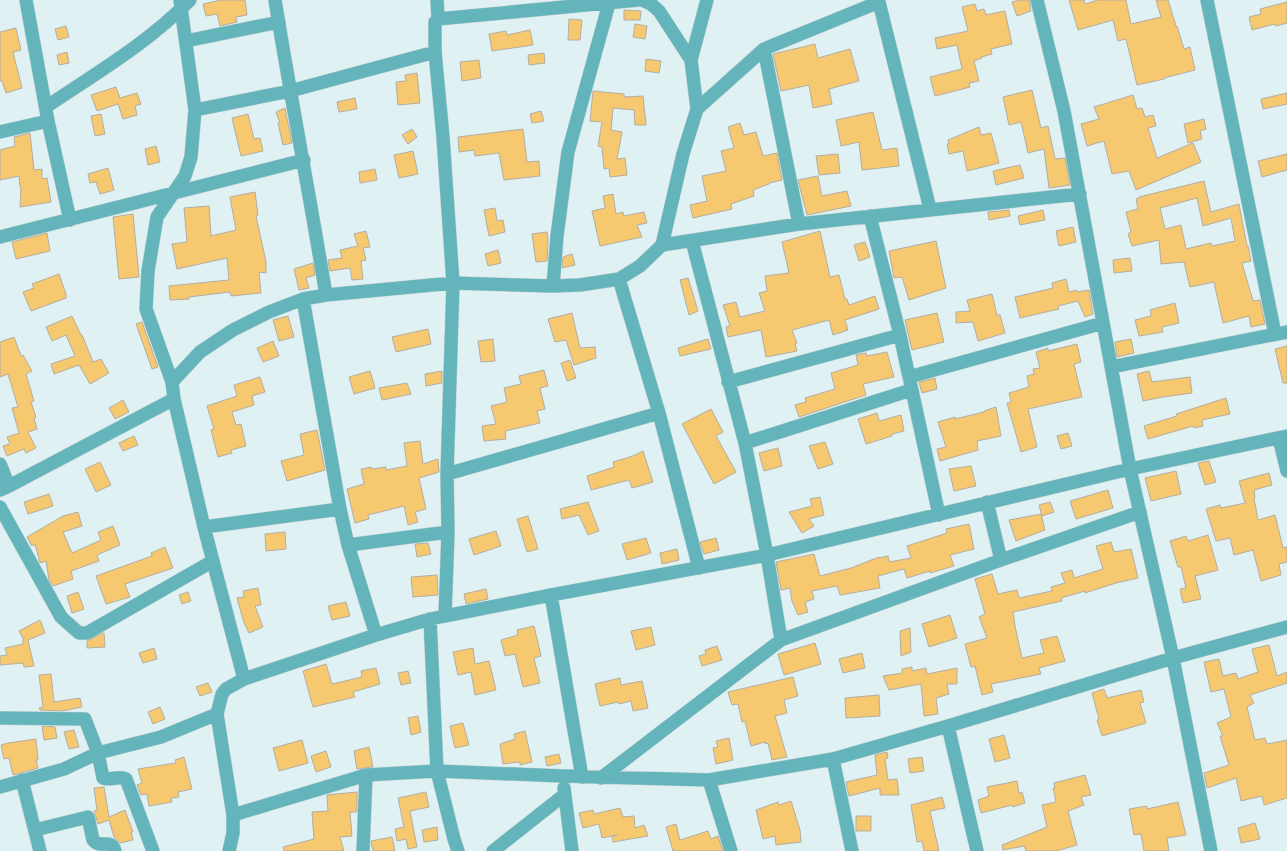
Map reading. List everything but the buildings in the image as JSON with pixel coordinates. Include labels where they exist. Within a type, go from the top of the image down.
[{"type":"street","points":[[26,0],[48,121],[70,220]]},
{"type":"street","points":[[275,0],[290,91],[304,160],[326,295]]},
{"type":"street","points":[[437,0],[438,19],[435,22],[435,52],[443,137],[453,283],[447,474],[448,532],[445,616]]},
{"type":"street","points":[[438,19],[610,1],[638,0]]},
{"type":"street","points":[[642,0],[651,4],[659,11],[691,60]]},
{"type":"street","points":[[172,382],[200,352],[233,330],[269,312],[303,299],[326,295],[453,283],[553,286],[580,285],[619,279],[640,266],[662,245],[683,154],[697,109],[691,60],[708,0]]},
{"type":"street","points":[[1037,0],[1064,111],[1130,469],[1173,658],[1212,851]]},
{"type":"street","points":[[1111,367],[1281,333],[1207,0]]},
{"type":"street","points":[[553,286],[557,236],[568,152],[610,1]]},
{"type":"street","points":[[697,109],[764,49],[882,1],[930,209]]},
{"type":"street","points":[[46,107],[140,44],[184,3]]},
{"type":"street","points":[[184,3],[186,41],[195,110],[191,158],[185,176],[157,217],[148,272],[146,309],[172,382],[174,399],[204,527],[244,679]]},
{"type":"street","points":[[186,41],[279,22]]},
{"type":"street","points":[[764,49],[799,224]]},
{"type":"street","points":[[195,110],[290,91],[435,52]]},
{"type":"street","points":[[0,132],[48,121]]},
{"type":"street","points":[[0,237],[304,160]]},
{"type":"street","points":[[662,245],[799,224],[1080,194]]},
{"type":"street","points":[[870,216],[900,335],[939,515]]},
{"type":"street","points":[[692,241],[745,443],[767,555],[781,640]]},
{"type":"street","points":[[619,279],[659,414],[699,568]]},
{"type":"street","points":[[303,299],[340,510],[348,545],[376,635]]},
{"type":"street","points":[[745,443],[910,384],[1103,323]]},
{"type":"street","points":[[728,382],[900,335]]},
{"type":"street","points":[[0,464],[5,488],[174,399]]},
{"type":"street","points":[[447,474],[659,414]]},
{"type":"street","points":[[229,851],[233,833],[234,815],[217,714],[222,694],[226,689],[244,679],[376,635],[430,619],[767,555],[1130,469],[1283,437],[1287,470]]},
{"type":"street","points":[[987,502],[1001,560]]},
{"type":"street","points":[[0,507],[61,617],[79,633],[87,633],[213,561]]},
{"type":"street","points":[[204,527],[340,510]]},
{"type":"street","points":[[601,778],[781,640],[1001,560],[1140,512]]},
{"type":"street","points":[[348,545],[448,532]]},
{"type":"street","points":[[552,595],[582,777]]},
{"type":"street","points":[[430,619],[437,771],[458,851]]},
{"type":"street","points":[[234,815],[366,775],[437,771],[601,778],[709,780],[834,759],[1173,658],[1287,626]]},
{"type":"street","points":[[0,787],[64,769],[98,753],[161,737],[217,714]]},
{"type":"street","points":[[0,718],[85,719],[98,753],[103,778],[121,777],[126,779],[153,851]]},
{"type":"street","points":[[948,726],[977,851]]},
{"type":"street","points":[[834,759],[852,851]]},
{"type":"street","points":[[363,851],[366,775]]},
{"type":"street","points":[[563,776],[564,795],[572,851]]},
{"type":"street","points":[[22,780],[40,851]]},
{"type":"street","points":[[709,780],[731,851]]},
{"type":"street","points":[[493,851],[564,795]]},
{"type":"street","points":[[35,830],[88,817],[93,840],[97,844],[114,845],[115,851]]}]
